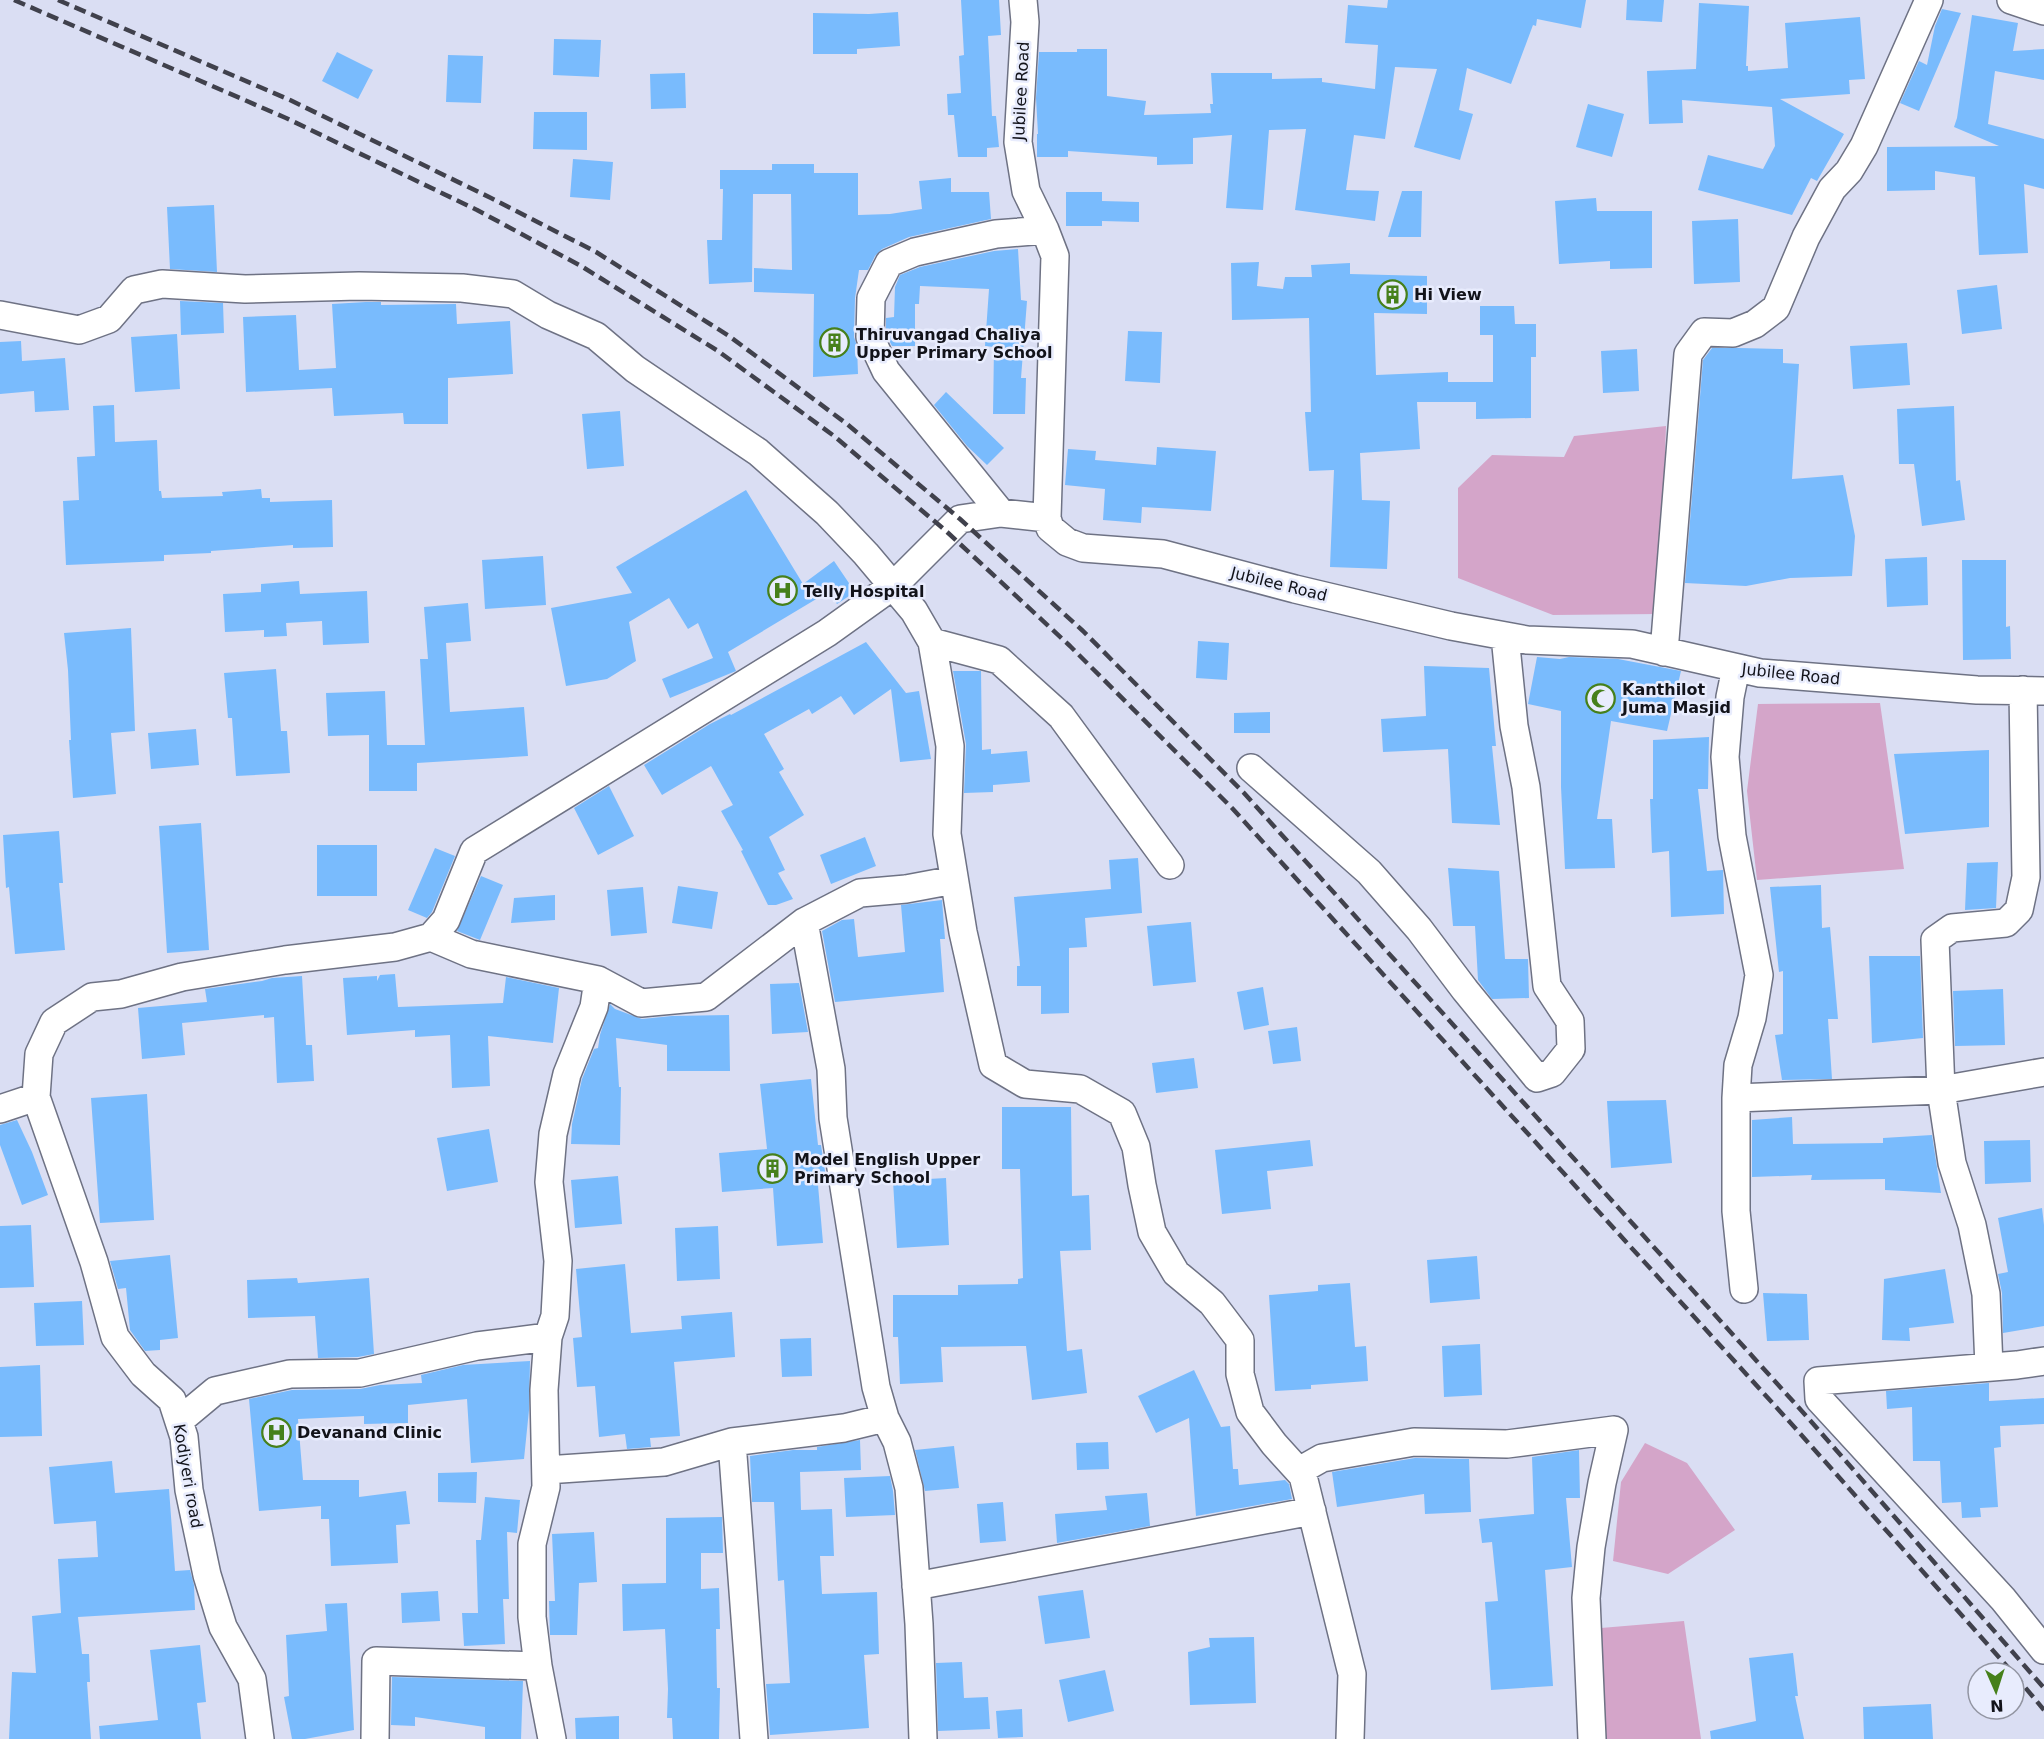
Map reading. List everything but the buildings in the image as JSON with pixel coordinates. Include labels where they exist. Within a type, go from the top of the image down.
[{"type":"street","name":"Jubilee Road","points":[[1023,0],[1025,22],[1018,142],[1026,191],[1055,255],[1047,518],[1050,528],[1067,542],[1083,548],[1163,554],[1295,589],[1451,626],[1527,640],[1632,644],[1760,673],[1977,690],[2034,691]]},
{"type":"street","points":[[1665,652],[1688,354],[1704,332],[1732,333],[1755,324],[1776,308],[1806,237],[1832,189],[1849,171],[1864,146],[1929,0]]},
{"type":"street","points":[[2011,0],[2044,11]]},
{"type":"street","points":[[1001,513],[886,371],[870,337],[871,298],[889,263],[915,252],[996,234],[1045,230]]},
{"type":"street","points":[[0,315],[79,330],[109,319],[134,290],[162,285],[244,289],[359,286],[462,288],[513,294],[548,315],[596,336],[635,369],[758,452],[827,513],[894,585],[914,611],[932,642],[950,746],[947,834],[963,932],[993,1065],[1025,1084],[1080,1089],[1122,1113],[1136,1147],[1152,1232],[1176,1273],[1212,1303],[1240,1340],[1240,1374],[1250,1412],[1274,1444],[1303,1476],[1353,1674],[1350,1739]]},
{"type":"street","points":[[0,1109],[36,1097],[39,1054],[54,1022],[92,997],[121,994],[183,977],[285,960],[395,947],[431,937],[446,920],[474,851],[827,633],[894,585],[960,519],[1001,513],[1047,518]]},
{"type":"street","points":[[1251,768],[1369,872],[1419,929],[1537,1078],[1552,1073],[1571,1049],[1570,1021],[1547,986],[1527,797],[1514,726],[1504,636]]},
{"type":"street","points":[[932,642],[999,660],[1061,716],[1170,864]]},
{"type":"street","points":[[1736,668],[1730,697],[1725,757],[1732,836],[1758,975],[1752,1018],[1738,1065],[1736,1098],[1736,1211],[1744,1290]]},
{"type":"street","points":[[1989,1367],[1986,1294],[1972,1225],[1952,1163],[1941,1090],[1935,940],[1952,928],[2006,922],[2019,910],[2026,877],[2034,691]]},
{"type":"street","points":[[431,937],[471,954],[598,980],[641,1003],[706,996],[804,922],[860,893],[906,889],[954,880]]},
{"type":"street","points":[[804,922],[831,1069],[833,1118],[876,1386],[885,1418],[897,1442],[909,1488],[923,1739]]},
{"type":"street","points":[[552,1739],[538,1666],[532,1617],[532,1544],[546,1487],[544,1390],[548,1337],[555,1316],[558,1261],[549,1182],[553,1134],[567,1074],[594,1007],[598,980]]},
{"type":"street","points":[[1736,1098],[1941,1090],[2044,1072]]},
{"type":"street","name":"Kodiyeri road","points":[[36,1097],[94,1263],[116,1337],[143,1374],[172,1400],[184,1437],[189,1490],[207,1575],[223,1627],[252,1679],[260,1739]]},
{"type":"street","points":[[179,1421],[215,1391],[290,1374],[360,1372],[477,1346],[548,1337]]},
{"type":"street","points":[[2044,1361],[1818,1381],[1819,1399],[2003,1599],[2044,1650]]},
{"type":"street","points":[[546,1470],[664,1461],[732,1442],[844,1428],[885,1418]]},
{"type":"street","points":[[1299,1471],[1322,1458],[1414,1442],[1507,1444],[1614,1430],[1591,1547],[1586,1598],[1592,1739]]},
{"type":"street","points":[[732,1442],[754,1739]]},
{"type":"street","points":[[916,1586],[1312,1511]]},
{"type":"street","points":[[375,1739],[376,1661],[538,1666]]},
{"type":"shaded area","points":[[1666,426],[1659,614],[1553,615],[1458,578],[1458,488],[1492,455],[1564,457],[1574,436]]},
{"type":"shaded area","points":[[1880,703],[1904,869],[1757,880],[1747,791],[1758,704]]},
{"type":"shaded area","points":[[1645,1443],[1687,1463],[1735,1530],[1668,1574],[1613,1561],[1621,1482]]},
{"type":"shaded area","points":[[1684,1621],[1701,1739],[1605,1739],[1601,1628]]},
{"type":"railway","points":[[14,0],[286,118],[477,210],[581,266],[718,351],[834,436],[946,531],[1070,646],[1232,808],[1797,1430],[2002,1661]]},
{"type":"railway","points":[[58,0],[290,100],[596,252],[729,336],[847,424],[960,519],[1083,631],[1244,793],[1809,1419],[2044,1688]]},
{"type":"railway","points":[[2026,1688],[2044,1710]]},
{"type":"place","name":"Hi View","points":[[1393,294]]},
{"type":"place","name":"Thiruvangad Chaliya Upper Primary School","points":[[835,343]]},
{"type":"place","name":"Telly Hospital","points":[[782,591]]},
{"type":"place","name":"Kanthilot Juma Masjid","points":[[1601,698]]},
{"type":"place","name":"Model English Upper Primary School","points":[[773,1168]]},
{"type":"place","name":"Devanand Clinic","points":[[276,1432]]}]
